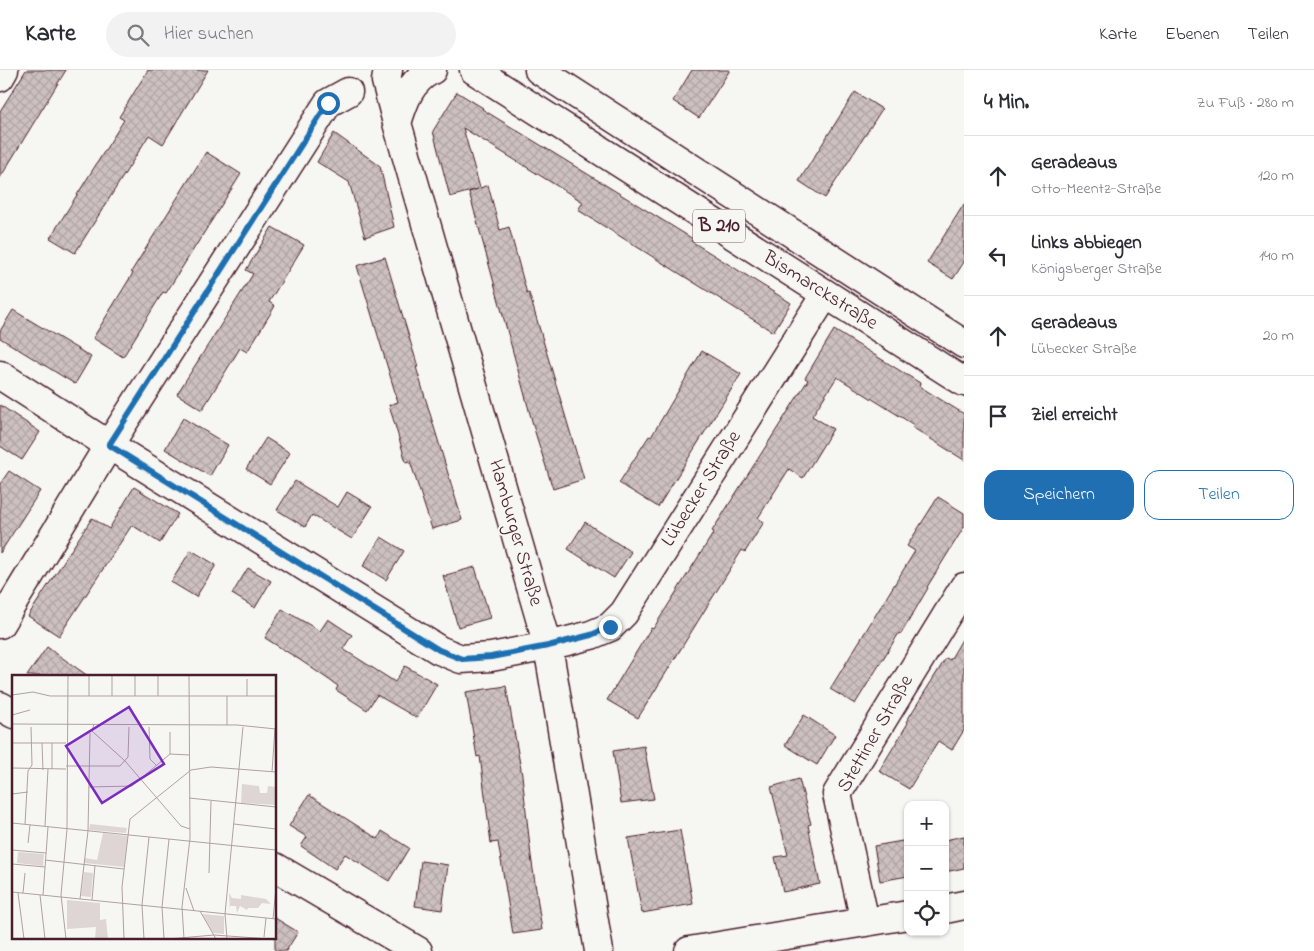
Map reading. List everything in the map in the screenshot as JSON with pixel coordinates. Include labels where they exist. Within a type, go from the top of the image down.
[{"type":"street","points":[[0,77],[4,70]]},
{"type":"street","name":"Hamburger Straße","points":[[388,70],[386,81],[397,123],[548,646],[599,951]]},
{"type":"street","points":[[397,123],[403,103],[412,86],[420,76],[432,70]]},
{"type":"street","name":"Bismarckstraße","points":[[474,70],[964,382]]},
{"type":"street","name":"Bismarckstraße","points":[[539,70],[964,344]]},
{"type":"street","points":[[0,624],[109,445],[328,103],[348,92]]},
{"type":"street","name":"Lübecker Straße","points":[[0,375],[439,650],[462,659],[491,657],[548,646],[591,635],[610,627],[624,613],[825,294]]},
{"type":"street","name":"Stettiner Straße","points":[[865,922],[837,794],[964,587]]},
{"type":"street","points":[[0,706],[12,713]]},
{"type":"street","points":[[276,868],[418,951]]},
{"type":"street","points":[[949,907],[964,905]]},
{"type":"street","points":[[689,951],[904,916]]},
{"type":"building","points":[[26,70],[66,70],[0,178],[0,111]]},
{"type":"building","points":[[148,70],[208,70],[163,144],[149,135],[75,253],[50,238],[124,120],[119,117]]},
{"type":"building","points":[[692,70],[730,70],[699,118],[673,101]]},
{"type":"building","points":[[457,92],[693,239],[691,241],[791,303],[773,332],[578,210],[583,202],[463,128],[480,188],[488,185],[500,230],[509,227],[527,294],[529,293],[584,479],[553,489],[535,432],[469,192],[478,189],[450,197],[433,131]]},
{"type":"building","points":[[855,92],[882,109],[825,198],[799,181]]},
{"type":"building","points":[[334,133],[380,166],[394,227],[365,237],[349,182],[317,162]]},
{"type":"building","points":[[206,152],[241,174],[166,293],[163,292],[123,357],[93,338],[133,273],[131,272]]},
{"type":"building","points":[[964,204],[964,262],[953,279],[927,263]]},
{"type":"building","points":[[272,227],[304,245],[269,302],[275,306],[247,352],[240,348],[202,410],[177,394],[253,274],[246,270]]},
{"type":"building","points":[[385,257],[462,520],[432,529],[410,461],[406,462],[389,405],[398,402],[357,266]]},
{"type":"building","points":[[13,310],[91,357],[75,384],[0,338],[0,331]]},
{"type":"building","points":[[834,330],[920,383],[919,386],[964,414],[964,460],[912,427],[914,425],[837,377],[812,416],[833,429],[803,478],[789,469],[758,518],[764,522],[745,552],[742,550],[638,718],[607,700],[808,380],[805,378]]},
{"type":"building","points":[[702,351],[741,374],[658,507],[619,483],[649,436],[651,437]]},
{"type":"building","points":[[0,405],[40,432],[22,460],[0,446]]},
{"type":"building","points":[[183,418],[228,445],[210,476],[165,449]]},
{"type":"building","points":[[266,438],[290,453],[270,484],[246,469]]},
{"type":"building","points":[[9,471],[40,491],[0,553],[0,484]]},
{"type":"building","points":[[295,481],[338,507],[347,492],[372,507],[352,539],[312,515],[305,527],[277,510]]},
{"type":"building","points":[[134,487],[178,514],[160,543],[132,525],[59,636],[28,616],[92,518],[109,529]]},
{"type":"building","points":[[938,497],[964,513],[964,527],[901,634],[899,633],[855,704],[830,689],[915,551],[907,546]]},
{"type":"building","points":[[585,522],[631,552],[614,578],[568,549]]},
{"type":"building","points":[[381,537],[404,551],[386,580],[363,566]]},
{"type":"building","points":[[191,550],[216,565],[196,597],[171,582]]},
{"type":"building","points":[[475,567],[490,618],[458,627],[443,575],[447,577],[446,575]]},
{"type":"building","points":[[248,568],[271,581],[255,608],[232,594]]},
{"type":"building","points":[[282,609],[320,631],[328,619],[352,635],[343,649],[395,682],[405,666],[437,684],[417,718],[377,695],[367,710],[336,690],[338,686],[265,638]]},
{"type":"building","points":[[964,636],[964,730],[952,750],[938,741],[909,789],[879,771],[908,723],[906,722],[946,658],[950,660]]},
{"type":"building","points":[[47,647],[87,675],[28,675]]},
{"type":"building","points":[[506,686],[522,775],[542,930],[513,934],[498,842],[491,843],[480,756],[477,757],[466,692]]},
{"type":"building","points":[[804,715],[835,735],[817,765],[785,745]]},
{"type":"building","points":[[644,746],[654,799],[621,803],[613,751]]},
{"type":"building","points":[[799,779],[811,824],[808,825],[820,884],[783,892],[775,857],[788,855],[771,787]]},
{"type":"building","points":[[309,795],[378,839],[382,831],[409,848],[389,881],[345,854],[335,869],[301,846],[307,837],[289,826]]},
{"type":"building","points":[[680,830],[693,904],[642,913],[628,838]]},
{"type":"building","points":[[964,836],[964,868],[949,871],[949,839]]},
{"type":"building","points":[[904,841],[904,877],[880,881],[874,846]]},
{"type":"building","points":[[421,861],[448,865],[442,910],[415,906]]},
{"type":"building","points":[[276,919],[298,932],[286,951],[275,951]]},
{"type":"route","points":[[328,103],[109,445],[439,650],[462,659],[491,657],[548,646],[591,635],[610,627]]}]
